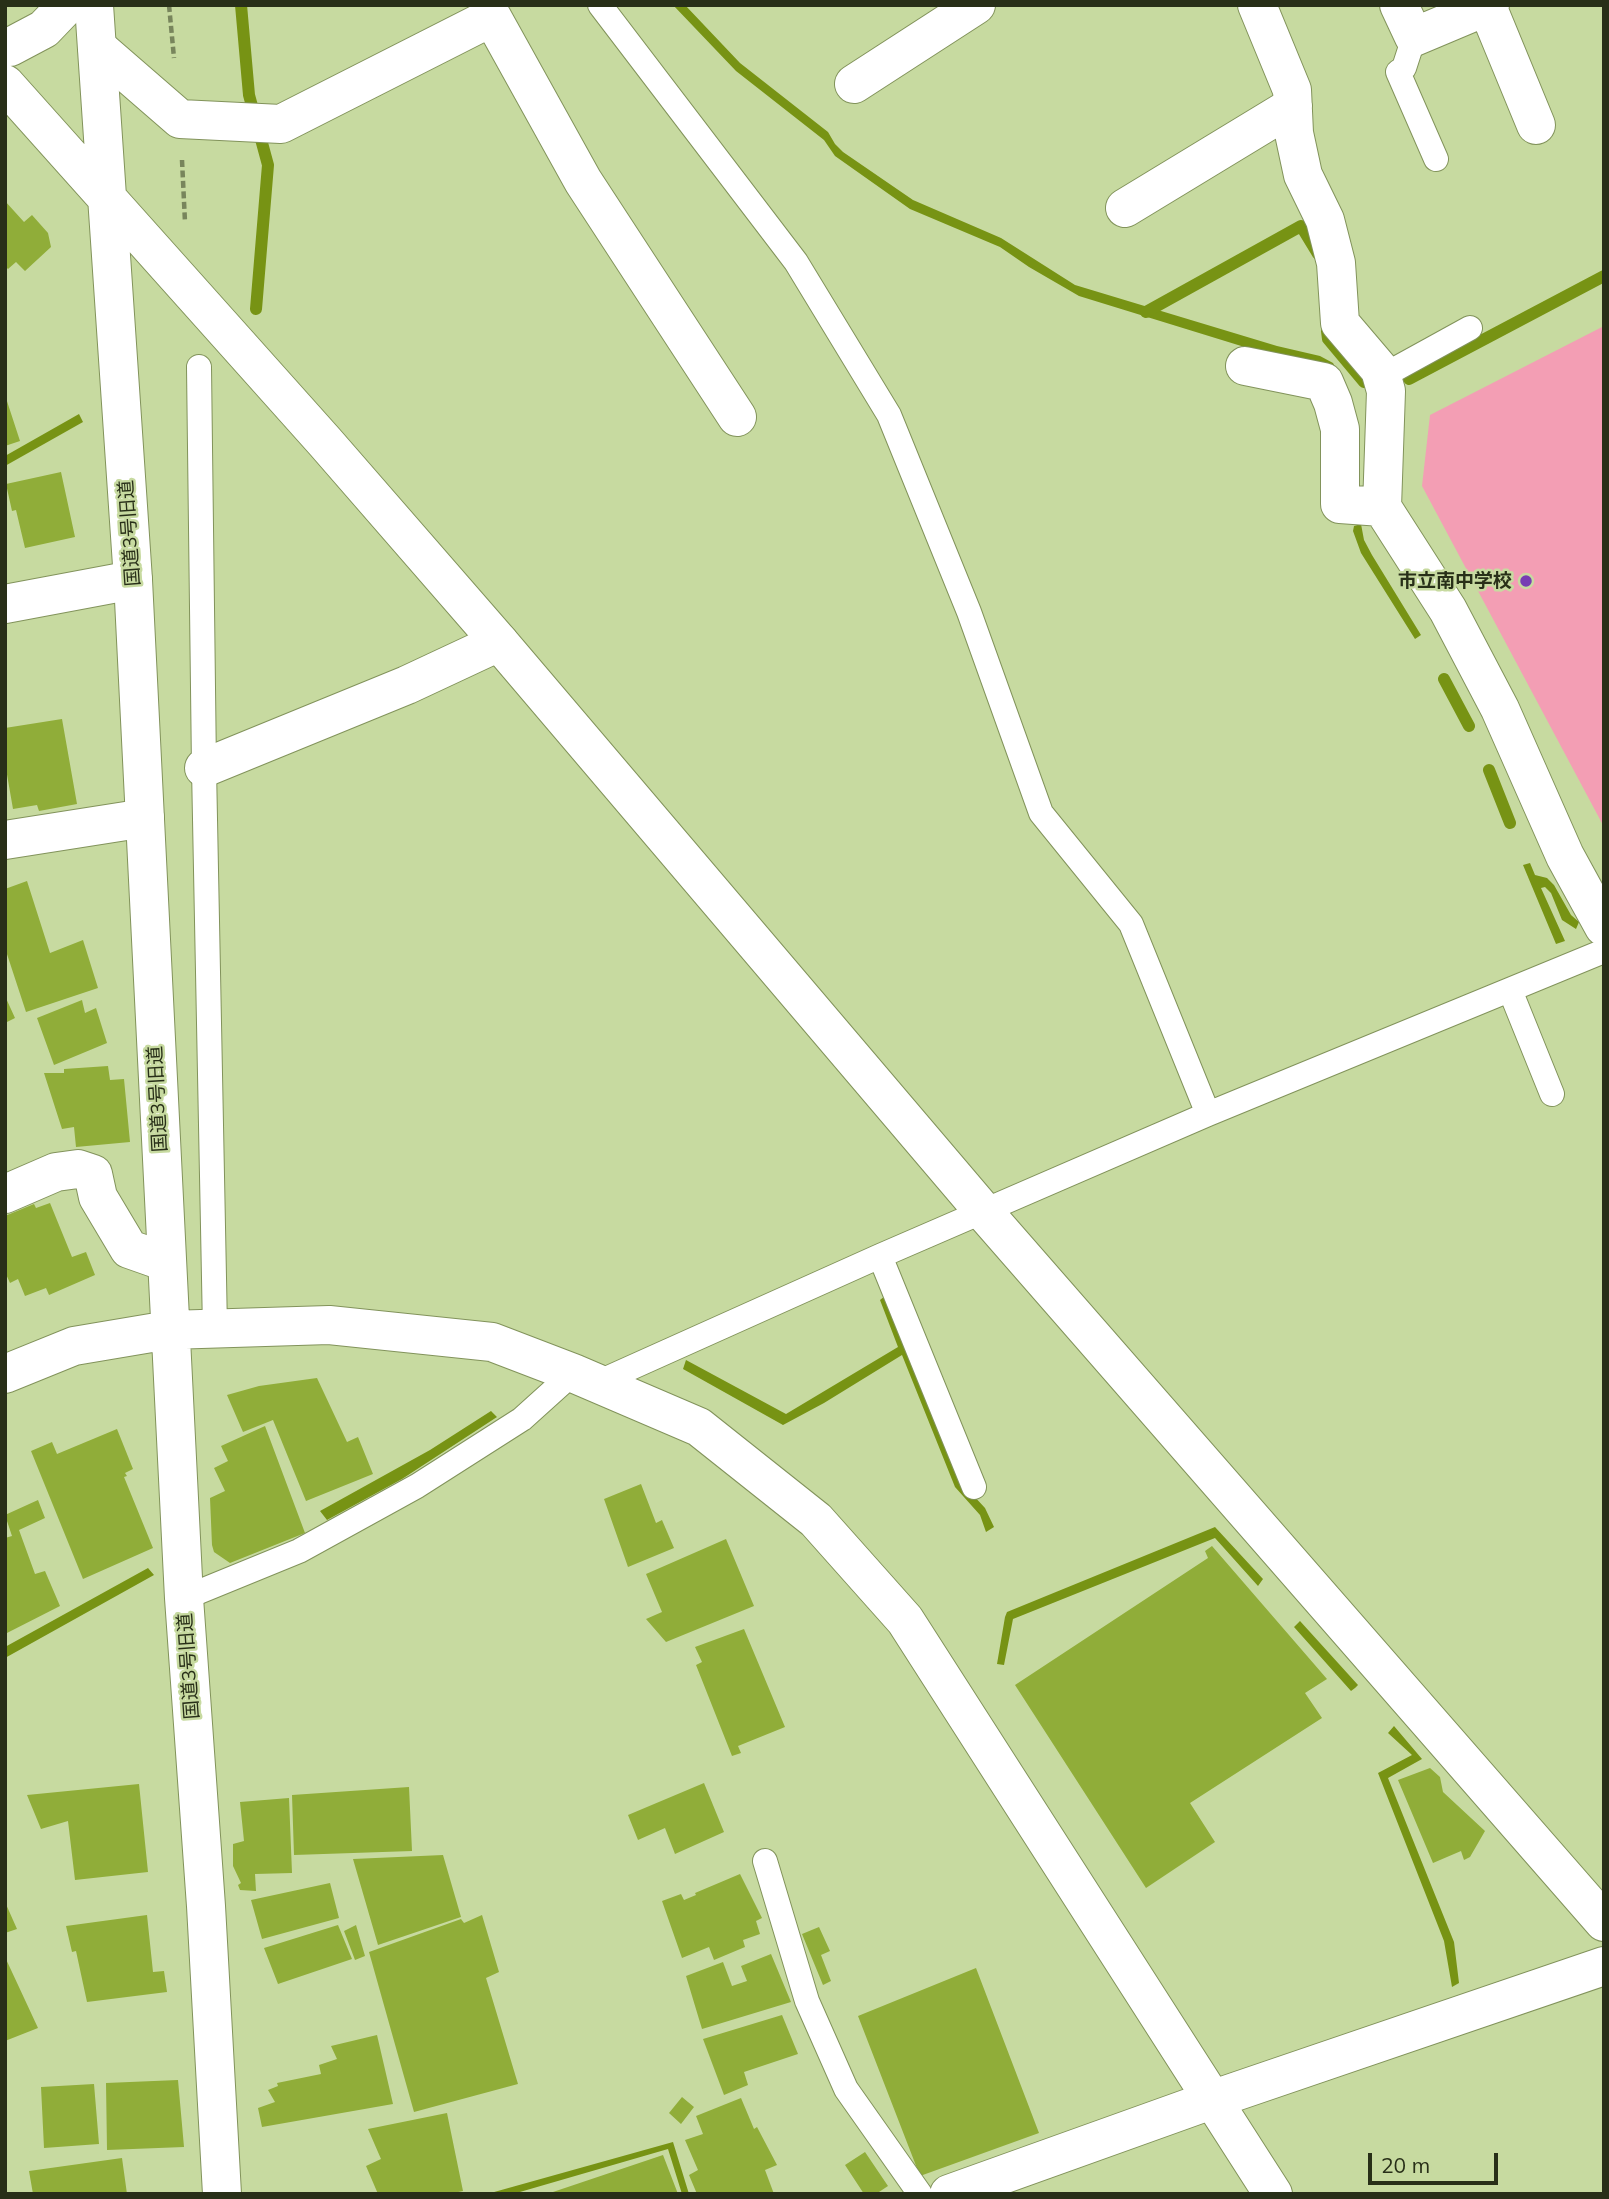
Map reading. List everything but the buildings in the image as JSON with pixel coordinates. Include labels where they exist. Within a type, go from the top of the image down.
[{"type":"street","points":[[5,47],[44,29],[67,5]]},
{"type":"street","name":"国道3号旧道","points":[[94,5],[133,579],[169,1330],[222,2194]]},
{"type":"street","points":[[854,85],[976,5]]},
{"type":"street","points":[[1257,5],[1292,90],[1294,133],[1303,175],[1325,220],[1336,263],[1340,323],[1380,370],[1387,391],[1382,507],[1448,610],[1500,709],[1565,856],[1604,927]]},
{"type":"street","points":[[1406,21],[1488,6],[1536,125]]},
{"type":"street","points":[[97,47],[180,119],[281,124],[492,17],[583,181],[737,417]]},
{"type":"street","points":[[5,84],[325,442],[499,642],[984,1211],[1604,1922]]},
{"type":"street","points":[[1125,208],[1293,106]]},
{"type":"street","points":[[1245,366],[1324,382],[1340,429],[1340,504],[1382,507]]},
{"type":"street","points":[[5,604],[133,579]]},
{"type":"street","points":[[204,768],[407,685],[499,642]]},
{"type":"street","points":[[5,840],[145,818]]},
{"type":"street","points":[[5,1194],[56,1172],[78,1169],[93,1174],[97,1197],[129,1249],[166,1262]]},
{"type":"street","points":[[5,1374],[74,1346],[169,1330],[329,1325],[492,1342],[699,1427],[816,1520],[905,1620],[1273,2194]]},
{"type":"street","points":[[949,2194],[1018,2183],[1214,2099],[1604,1966]]},
{"type":"lane","points":[[600,5],[796,262],[889,415],[969,612],[1041,813],[1131,924],[1208,1114]]},
{"type":"lane","points":[[1406,21],[1404,68],[1398,72],[1436,159]]},
{"type":"lane","points":[[1381,377],[1470,328]]},
{"type":"lane","points":[[199,367],[215,1329]]},
{"type":"lane","points":[[184,1598],[299,1551],[417,1486],[585,1378],[880,1256],[1208,1114],[1604,951]]},
{"type":"lane","points":[[1510,990],[1552,1094]]},
{"type":"lane","points":[[880,1256],[974,1487]]},
{"type":"lane","points":[[765,1861],[807,2001],[846,2089],[920,2194]]},
{"type":"shaded area","points":[[673,5],[685,5],[740,63],[828,132],[843,152],[913,200],[1001,238],[1075,285],[1277,346],[1320,356],[1333,363],[1349,393],[1344,406],[1251,349],[1079,296],[1000,247],[910,209],[835,156],[824,140],[736,71]]},
{"type":"shaded area","name":"市立南中学校","points":[[1604,326],[1604,827],[1422,486],[1430,415]]},
{"type":"shaded area","points":[[79,414],[83,422],[5,466],[5,456]]},
{"type":"shaded area","points":[[1361,524],[1364,540],[1372,555],[1421,635],[1415,639],[1361,553],[1353,531],[1354,526]]},
{"type":"shaded area","points":[[1530,863],[1535,875],[1547,878],[1554,885],[1571,915],[1579,922],[1576,929],[1562,920],[1551,893],[1545,887],[1541,888],[1565,941],[1556,944],[1523,865]]},
{"type":"shaded area","points":[[885,1296],[960,1481],[985,1508],[994,1527],[986,1532],[980,1515],[955,1487],[902,1355],[783,1425],[683,1369],[686,1360],[786,1414],[898,1347],[880,1300]]},
{"type":"shaded area","points":[[491,1411],[497,1417],[402,1479],[327,1520],[320,1511],[430,1450]]},
{"type":"shaded area","points":[[1215,1527],[1263,1579],[1258,1586],[1215,1538],[1013,1619],[1004,1665],[997,1664],[1007,1612]]},
{"type":"shaded area","points":[[148,1568],[154,1575],[5,1658],[5,1647]]},
{"type":"shaded area","points":[[1300,1621],[1358,1685],[1355,1688],[1351,1691],[1294,1627]]},
{"type":"shaded area","points":[[1394,1726],[1422,1759],[1388,1778],[1454,1942],[1459,1983],[1452,1987],[1444,1941],[1378,1773],[1412,1755],[1388,1733]]},
{"type":"shaded area","points":[[673,2142],[689,2194],[682,2194],[668,2149],[513,2194],[487,2194]]},
{"type":"waterway","points":[[241,5],[249,95],[268,165],[256,309]]},
{"type":"waterway","points":[[1146,312],[1301,226],[1318,254]]},
{"type":"waterway","points":[[1409,379],[1604,276]]},
{"type":"waterway","points":[[1327,331],[1328,339],[1364,382]]},
{"type":"waterway","points":[[1444,679],[1469,726]]},
{"type":"waterway","points":[[1489,770],[1510,823]]},
{"type":"place","name":"市立南中学校","points":[[1526,581]]}]
